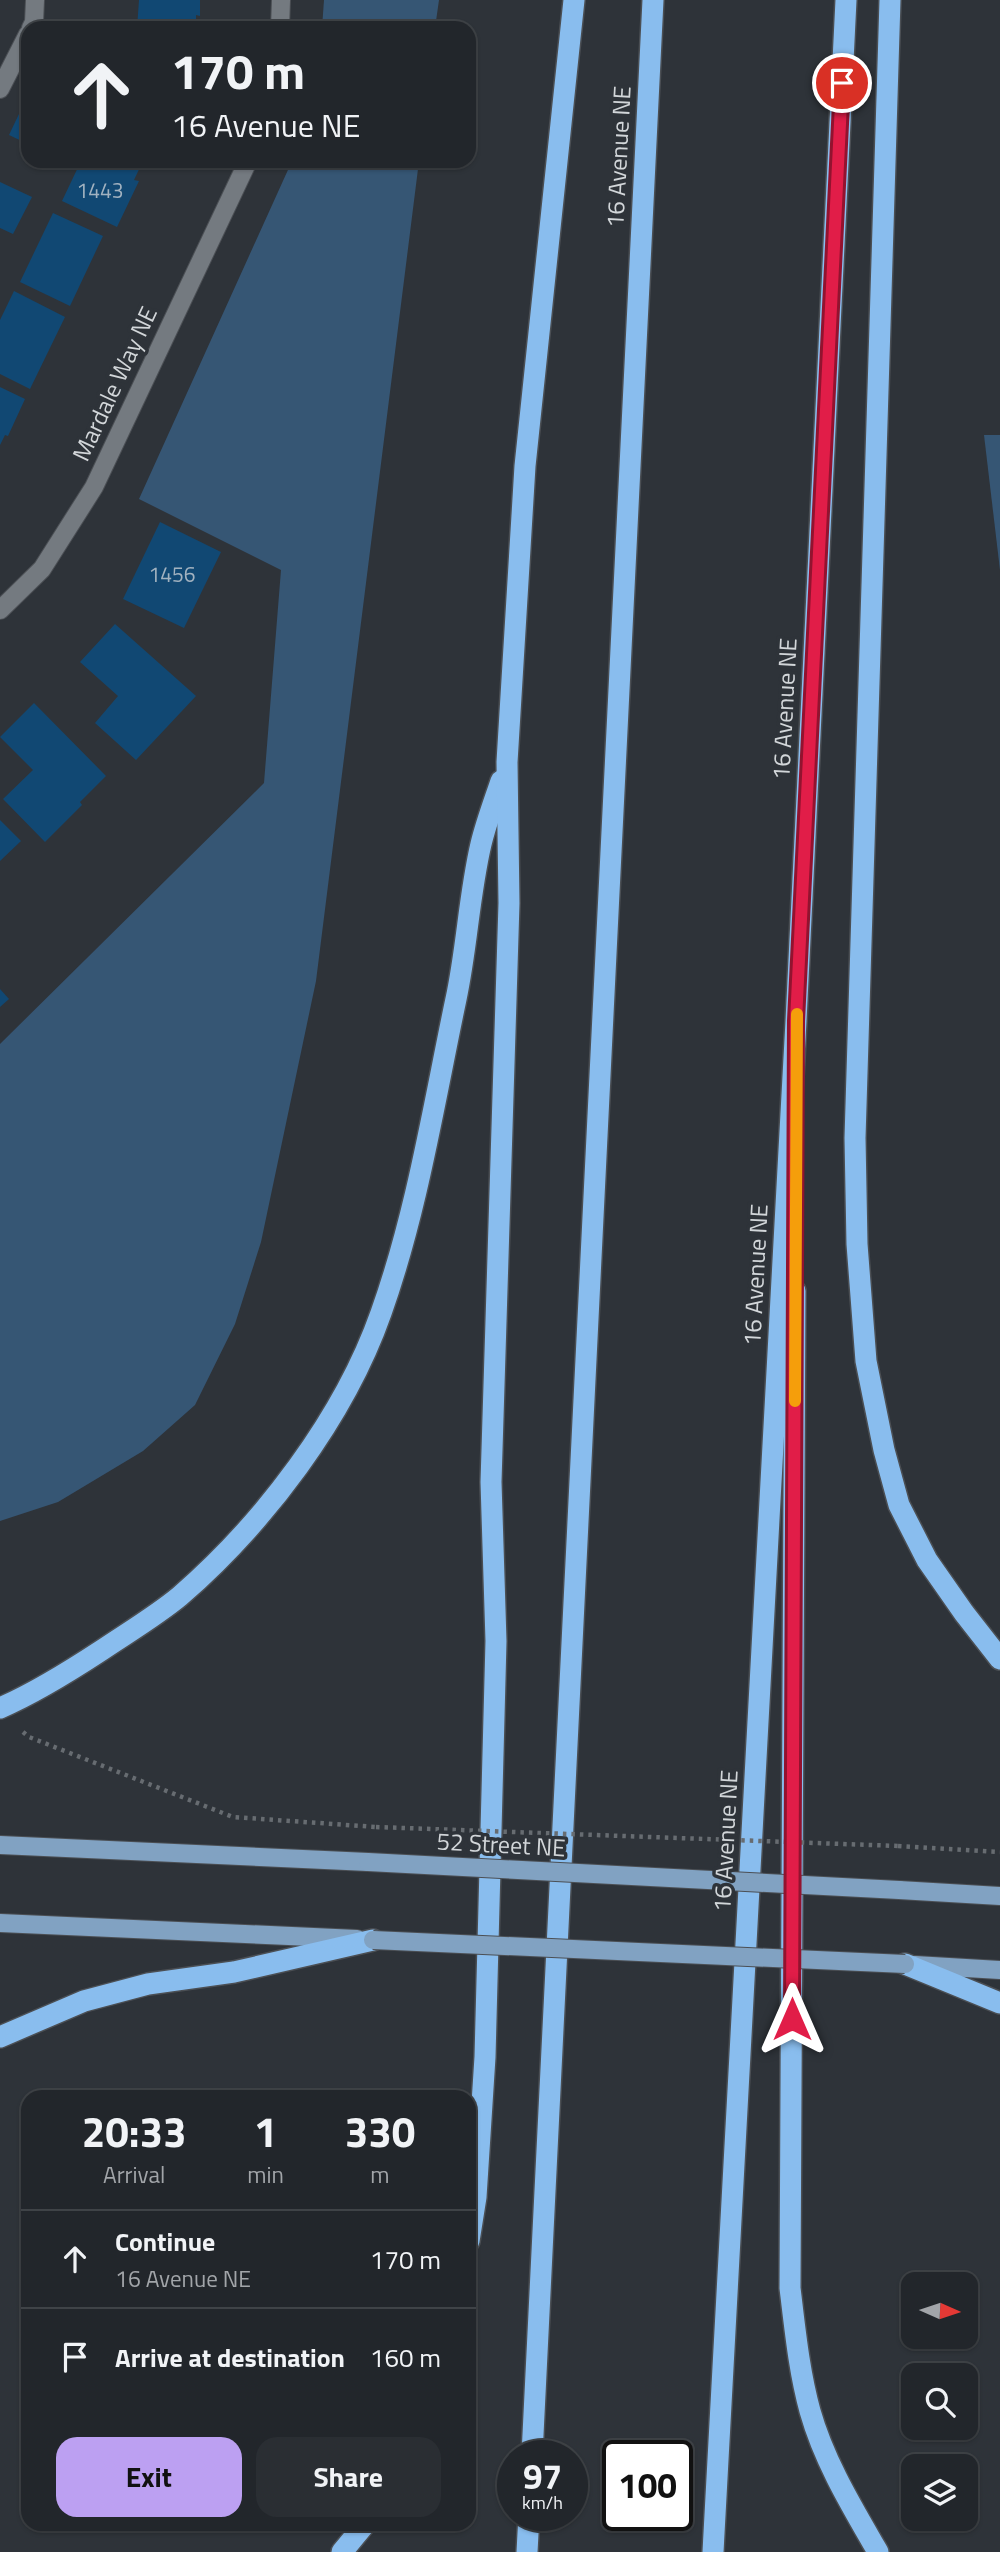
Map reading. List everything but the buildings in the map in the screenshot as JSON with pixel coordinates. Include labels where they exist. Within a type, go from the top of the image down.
[{"type":"highway","points":[[476,2197],[485,2057],[496,1641],[491,1482],[509,903],[507,762],[525,466],[574,0]]},
{"type":"highway","name":"16 Avenue NE","points":[[533,2440],[653,0]]},
{"type":"highway","name":"16 Avenue NE","points":[[713,2552],[796,1021],[846,0]]},
{"type":"highway","points":[[890,0],[855,1124],[857,1244],[866,1361],[884,1450],[899,1505],[927,1560],[1000,1659]]},
{"type":"highway","points":[[0,1708],[73,1668],[179,1597],[280,1490],[321,1435],[381,1314],[404,1237],[457,995],[481,844],[507,762]]},
{"type":"highway","points":[[796,1021],[790,2288],[797,2350],[810,2412],[830,2465],[878,2552]]},
{"type":"highway","points":[[0,2037],[84,2001],[148,1984],[234,1972],[373,1940]]},
{"type":"highway","points":[[905,1964],[1000,2003]]},
{"type":"highway","points":[[342,2552],[359,2531]]},
{"type":"highway","points":[[527,2552],[528,2531]]},
{"type":"main road","name":"52 Street NE","points":[[0,1845],[1000,1896]]},
{"type":"main road","points":[[0,1923],[1000,1969]]},
{"type":"street","points":[[34,21],[35,0]]},
{"type":"street","points":[[280,21],[281,0]]},
{"type":"street","points":[[0,89],[21,48]]},
{"type":"street","name":"Mardale Way NE","points":[[0,610],[42,569],[94,487],[245,168]]},
{"type":"path","points":[[22,1731],[29,1737],[233,1816],[376,1828],[1000,1852]]},
{"type":"shaded area","points":[[324,0],[439,0],[436,21],[322,21]]},
{"type":"shaded area","points":[[289,168],[418,168],[316,981],[261,1242],[235,1324],[195,1405],[143,1451],[58,1502],[0,1521],[0,1044],[264,783],[281,570],[139,499]]},
{"type":"shaded area","points":[[984,435],[1000,435],[1000,570]]},
{"type":"slow traffic","points":[[795,1401],[797,1014]]},
{"type":"route","points":[[792,2019],[796,1021],[842,83]]}]
